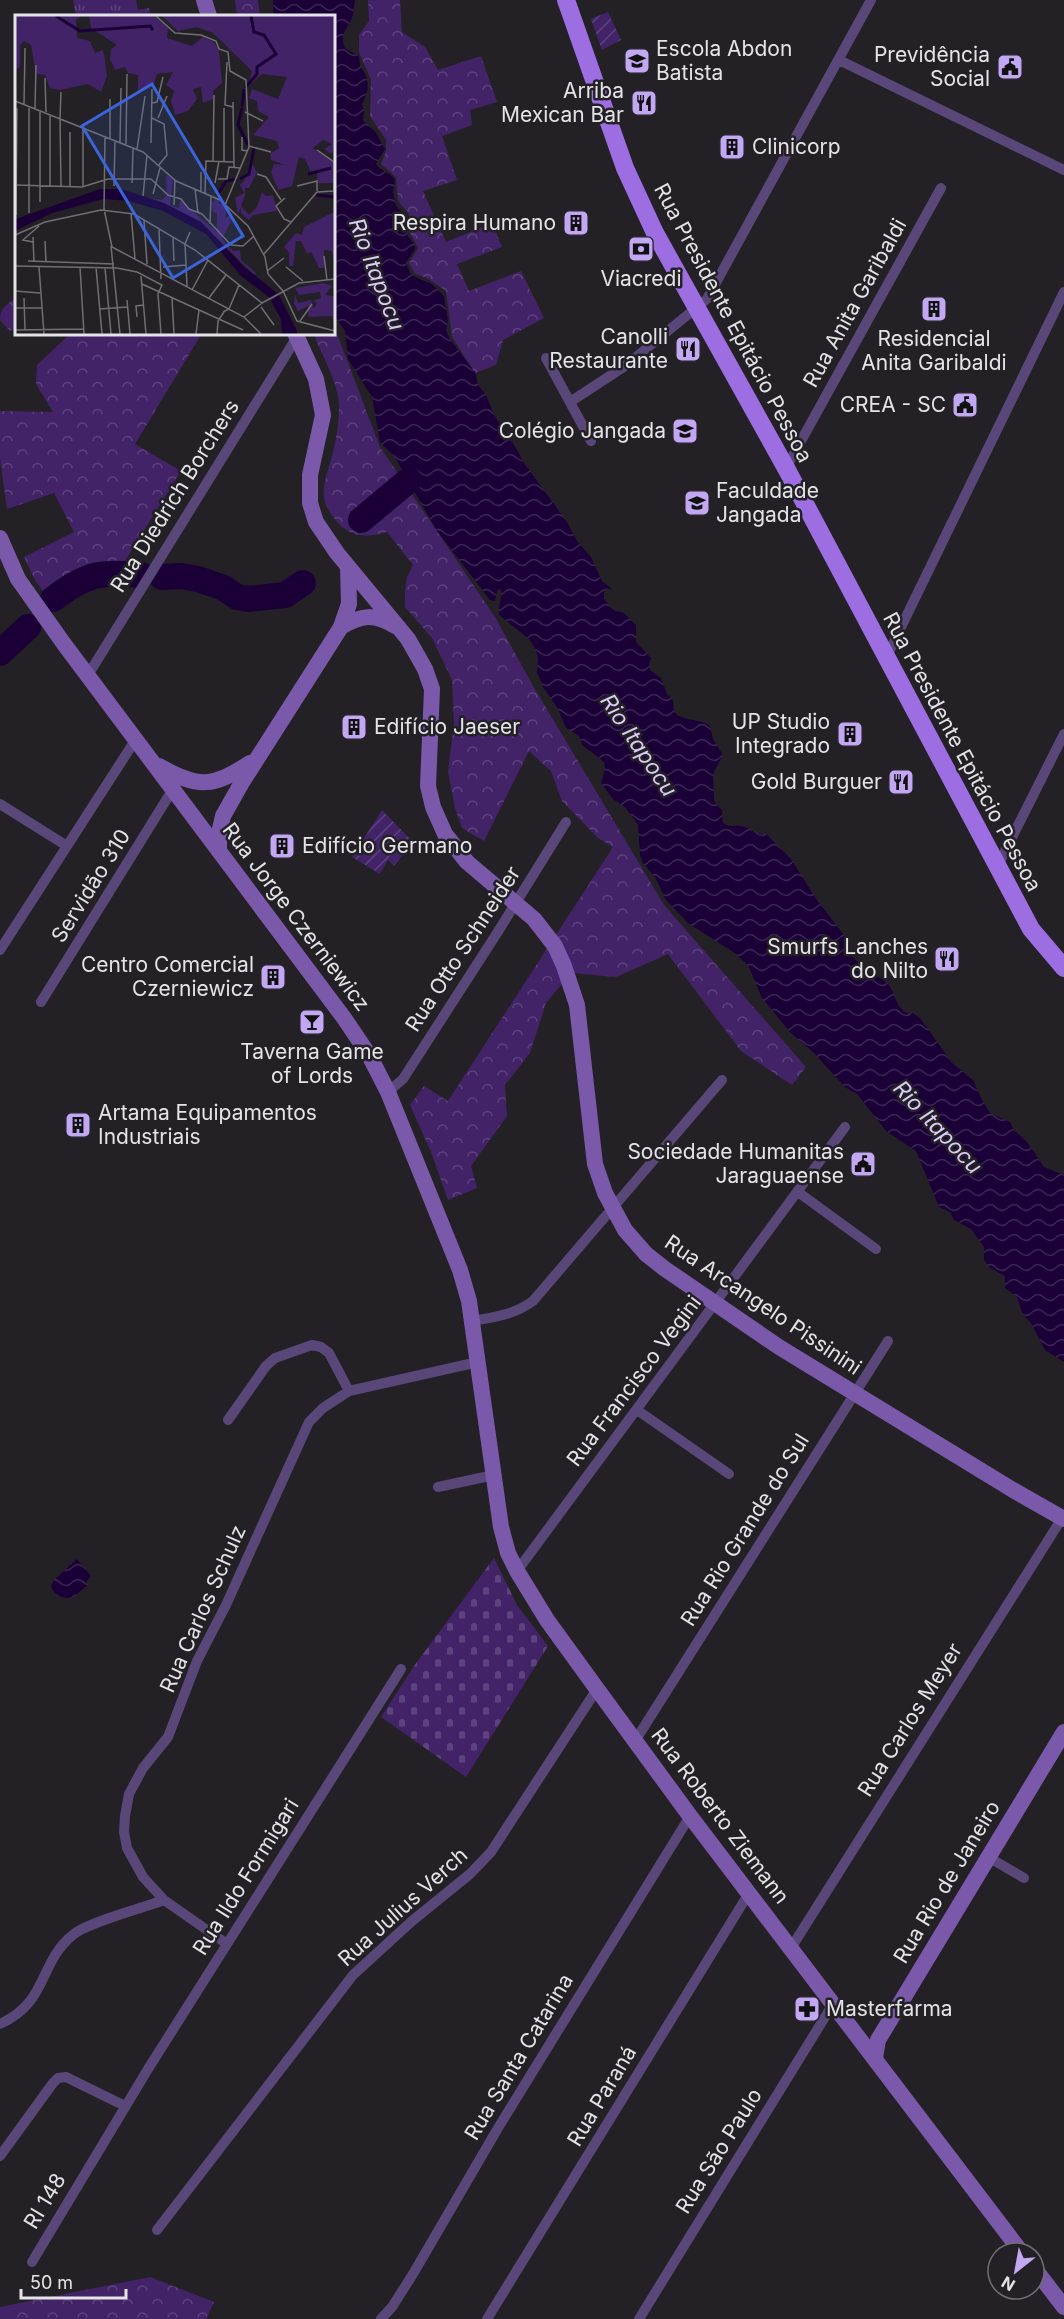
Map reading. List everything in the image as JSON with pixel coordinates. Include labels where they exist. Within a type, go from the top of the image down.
[{"type":"highway","name":"Rua Presidente Epitácio Pessoa","points":[[566,0],[625,168],[655,233],[786,468],[997,867],[1031,928],[1064,968]]},
{"type":"main road","points":[[204,0],[209,15]]},
{"type":"main road","name":"Rua Arcangelo Pissinini","points":[[296,335],[316,379],[323,415],[310,475],[310,503],[321,531],[416,649],[425,669],[432,689],[428,776],[430,798],[445,834],[459,854],[534,919],[555,946],[574,992],[580,1024],[593,1150],[599,1176],[613,1210],[628,1234],[646,1254],[716,1304],[855,1394],[1063,1517]]},
{"type":"main road","name":"Rua Jorge Czerniewicz","points":[[0,538],[18,579],[344,1018],[369,1055],[388,1092],[460,1270],[469,1301],[478,1362]]},
{"type":"main road","points":[[219,850],[219,833],[223,816],[254,761],[341,627],[349,604],[348,567]]},
{"type":"main road","points":[[341,627],[364,616],[383,619],[398,628]]},
{"type":"main road","points":[[153,763],[180,777],[206,784],[219,782],[254,761]]},
{"type":"main road","name":"Rua Roberto Ziemann","points":[[478,1362],[508,1553],[517,1571],[547,1620],[634,1741],[1013,2241]]},
{"type":"main road","name":"Rua Rio de Janeiro","points":[[874,2058],[878,2040],[1064,1732]]},
{"type":"main road","points":[[1046,2281],[1061,2298]]},
{"type":"street","points":[[570,402],[625,366],[707,299],[871,0]]},
{"type":"street","points":[[839,60],[1064,170]]},
{"type":"street","name":"Rua Anita Garibaldi","points":[[786,468],[941,188]]},
{"type":"street","points":[[886,658],[1064,292]]},
{"type":"street","name":"Rua Diedrich Borchers","points":[[88,675],[296,335]]},
{"type":"street","points":[[546,358],[591,441]]},
{"type":"street","points":[[997,867],[1064,734]]},
{"type":"street","points":[[0,950],[136,739]]},
{"type":"street","name":"Servidão 310","points":[[41,1002],[173,789]]},
{"type":"street","points":[[0,804],[67,846]]},
{"type":"street","name":"Rua Otto Schneider","points":[[388,1092],[403,1080],[517,903],[566,822]]},
{"type":"street","points":[[472,1321],[507,1315],[521,1310],[533,1301],[722,1080]]},
{"type":"street","name":"Rua Francisco Vegini","points":[[517,1571],[845,1127]]},
{"type":"street","points":[[798,1192],[876,1249]]},
{"type":"street","name":"Rua Rio Grande do Sul","points":[[634,1741],[888,1341]]},
{"type":"street","points":[[228,1420],[266,1366],[275,1358],[312,1345],[321,1347],[329,1353],[349,1391]]},
{"type":"street","name":"Rua Carlos Schulz","points":[[227,1944],[164,1900],[143,1877],[127,1848],[124,1832],[129,1794],[142,1767],[168,1737],[196,1661],[226,1605],[309,1422],[323,1408],[349,1391],[478,1362]]},
{"type":"street","points":[[637,1410],[729,1474]]},
{"type":"street","points":[[438,1487],[494,1475]]},
{"type":"street","name":"Rua Carlos Meyer","points":[[791,1948],[1063,1517]]},
{"type":"street","name":"Rua Ildo Formigari","points":[[92,2160],[401,1669]]},
{"type":"street","name":"Rua Julius Verch","points":[[157,2230],[353,1975],[412,1921],[470,1874],[492,1852],[597,1689]]},
{"type":"street","name":"Rua Santa Catarina","points":[[381,2319],[392,2307],[413,2274],[498,2128],[690,1816]]},
{"type":"street","points":[[988,1857],[1024,1878]]},
{"type":"street","name":"Rua Paraná","points":[[487,2319],[749,1893]]},
{"type":"street","points":[[0,2024],[16,2017],[26,2008],[35,1996],[58,1950],[75,1933],[164,1900]]},
{"type":"street","name":"Rua São Paulo","points":[[639,2319],[833,2004]]},
{"type":"street","points":[[0,2156],[58,2078],[66,2077],[125,2106]]},
{"type":"street","name":"RI 148","points":[[32,2262],[92,2160]]},
{"type":"green space","points":[[73,0],[136,0],[138,10],[149,8],[150,15],[76,15]]},
{"type":"green space","points":[[235,0],[258,0],[260,15],[237,15]]},
{"type":"green space","points":[[368,0],[400,0],[402,32],[425,47],[438,70],[481,56],[497,102],[470,110],[472,125],[442,136],[457,180],[423,191],[446,242],[492,223],[502,247],[457,264],[469,291],[521,271],[544,318],[503,340],[496,365],[475,373],[452,337],[446,291],[427,278],[415,274],[409,263],[418,248],[410,233],[409,214],[398,201],[396,177],[381,164],[386,151],[386,140],[370,116],[371,80],[359,52],[359,35],[369,21]]},
{"type":"green space","points":[[608,12],[621,40],[602,50],[591,19]]},
{"type":"green space","points":[[15,299],[15,328],[10,331],[0,320],[1,312]]},
{"type":"green space","points":[[334,326],[380,447],[495,617],[533,686],[664,905],[806,1067],[792,1085],[741,1051],[668,954],[616,977],[571,973],[546,1003],[530,1053],[505,1085],[507,1116],[471,1166],[477,1188],[448,1200],[431,1152],[410,1105],[424,1086],[448,1101],[613,847],[598,838],[562,801],[551,771],[529,751],[484,841],[462,828],[455,808],[448,772],[454,722],[452,680],[432,638],[405,607],[407,577],[413,565],[387,532],[368,535],[351,532],[338,523],[325,502],[325,482],[338,422],[338,397],[333,379],[313,334],[334,334]]},
{"type":"green space","points":[[70,334],[201,334],[135,444],[181,471],[123,564],[138,573],[129,586],[117,583],[90,585],[57,608],[36,582],[24,557],[74,532],[54,493],[7,509],[0,459],[0,411],[53,412],[36,384],[37,365]]},
{"type":"green space","points":[[382,810],[413,842],[394,866],[388,860],[380,874],[352,857]]},
{"type":"green space","points":[[494,1558],[517,1605],[548,1646],[466,1777],[381,1717],[414,1666]]},
{"type":"green space","points":[[150,2277],[214,2302],[206,2319],[0,2319],[0,2307]]},
{"type":"water","name":"Rio Itapocu","points":[[273,0],[355,0],[353,15],[343,35],[343,43],[345,48],[359,56],[360,66],[367,80],[368,89],[362,104],[363,121],[375,131],[385,149],[376,164],[395,180],[393,193],[396,206],[408,218],[407,235],[415,245],[406,263],[411,275],[432,284],[444,296],[448,321],[446,330],[449,338],[475,372],[478,385],[486,395],[494,415],[524,463],[567,522],[577,541],[591,557],[602,581],[612,589],[604,590],[604,599],[612,609],[624,613],[636,625],[636,642],[651,658],[650,670],[661,678],[667,694],[673,700],[674,712],[710,726],[713,739],[723,755],[713,774],[714,800],[722,810],[723,823],[730,826],[742,826],[766,834],[791,859],[817,900],[847,939],[846,951],[859,963],[859,972],[884,980],[904,1012],[913,1013],[920,1018],[952,1063],[973,1080],[990,1113],[1010,1122],[1044,1167],[1064,1175],[1064,1362],[1045,1350],[1031,1323],[1023,1315],[1017,1297],[1005,1288],[1005,1276],[990,1268],[984,1260],[984,1247],[971,1229],[954,1220],[950,1212],[939,1207],[916,1151],[886,1131],[858,1095],[845,1087],[814,1053],[790,1032],[762,998],[748,965],[733,952],[688,923],[666,900],[655,877],[643,863],[640,855],[638,825],[625,807],[613,799],[601,783],[605,769],[604,762],[582,745],[579,736],[566,728],[537,672],[538,658],[535,648],[529,639],[499,615],[501,590],[498,589],[495,601],[490,600],[437,531],[394,456],[380,442],[372,397],[348,359],[345,331],[334,314],[334,15],[275,15]]},
{"type":"water","points":[[77,1559],[91,1576],[86,1582],[88,1585],[72,1598],[59,1596],[54,1593],[51,1586],[54,1580]]},
{"type":"waterway","points":[[361,520],[409,480]]},
{"type":"waterway","points":[[53,599],[75,584],[94,576],[141,575]]},
{"type":"waterway","points":[[162,577],[181,576],[198,579],[224,588],[237,597],[248,599],[285,595],[303,583]]},
{"type":"waterway","points":[[0,653],[28,627]]},
{"type":"place","name":"Escola Abdon Batista","points":[[637,61]]},
{"type":"place","name":"Previdência Social","points":[[1010,67]]},
{"type":"place","name":"Arriba Mexican Bar","points":[[644,103]]},
{"type":"place","name":"Clinicorp","points":[[732,147]]},
{"type":"place","name":"Respira Humano","points":[[576,223]]},
{"type":"place","name":"Viacredi","points":[[641,249]]},
{"type":"place","name":"Residencial Anita Garibaldi","points":[[934,309]]},
{"type":"place","name":"Canolli Restaurante","points":[[688,349]]},
{"type":"place","name":"CREA - SC","points":[[965,405]]},
{"type":"place","name":"Colégio Jangada","points":[[685,431]]},
{"type":"place","name":"Faculdade Jangada","points":[[697,503]]},
{"type":"place","name":"Edifício Jaeser","points":[[354,727]]},
{"type":"place","name":"UP Studio Integrado","points":[[850,734]]},
{"type":"place","name":"Gold Burguer","points":[[901,782]]},
{"type":"place","name":"Edifício Germano","points":[[282,846]]},
{"type":"place","name":"Smurfs Lanches do Nilto","points":[[947,959]]},
{"type":"place","name":"Centro Comercial Czerniewicz","points":[[273,977]]},
{"type":"place","name":"Taverna Game of Lords","points":[[312,1022]]},
{"type":"place","name":"Artama Equipamentos Industriais","points":[[78,1125]]},
{"type":"place","name":"Sociedade Humanitas Jaraguaense","points":[[863,1164]]},
{"type":"place","name":"Masterfarma","points":[[807,2009]]}]
